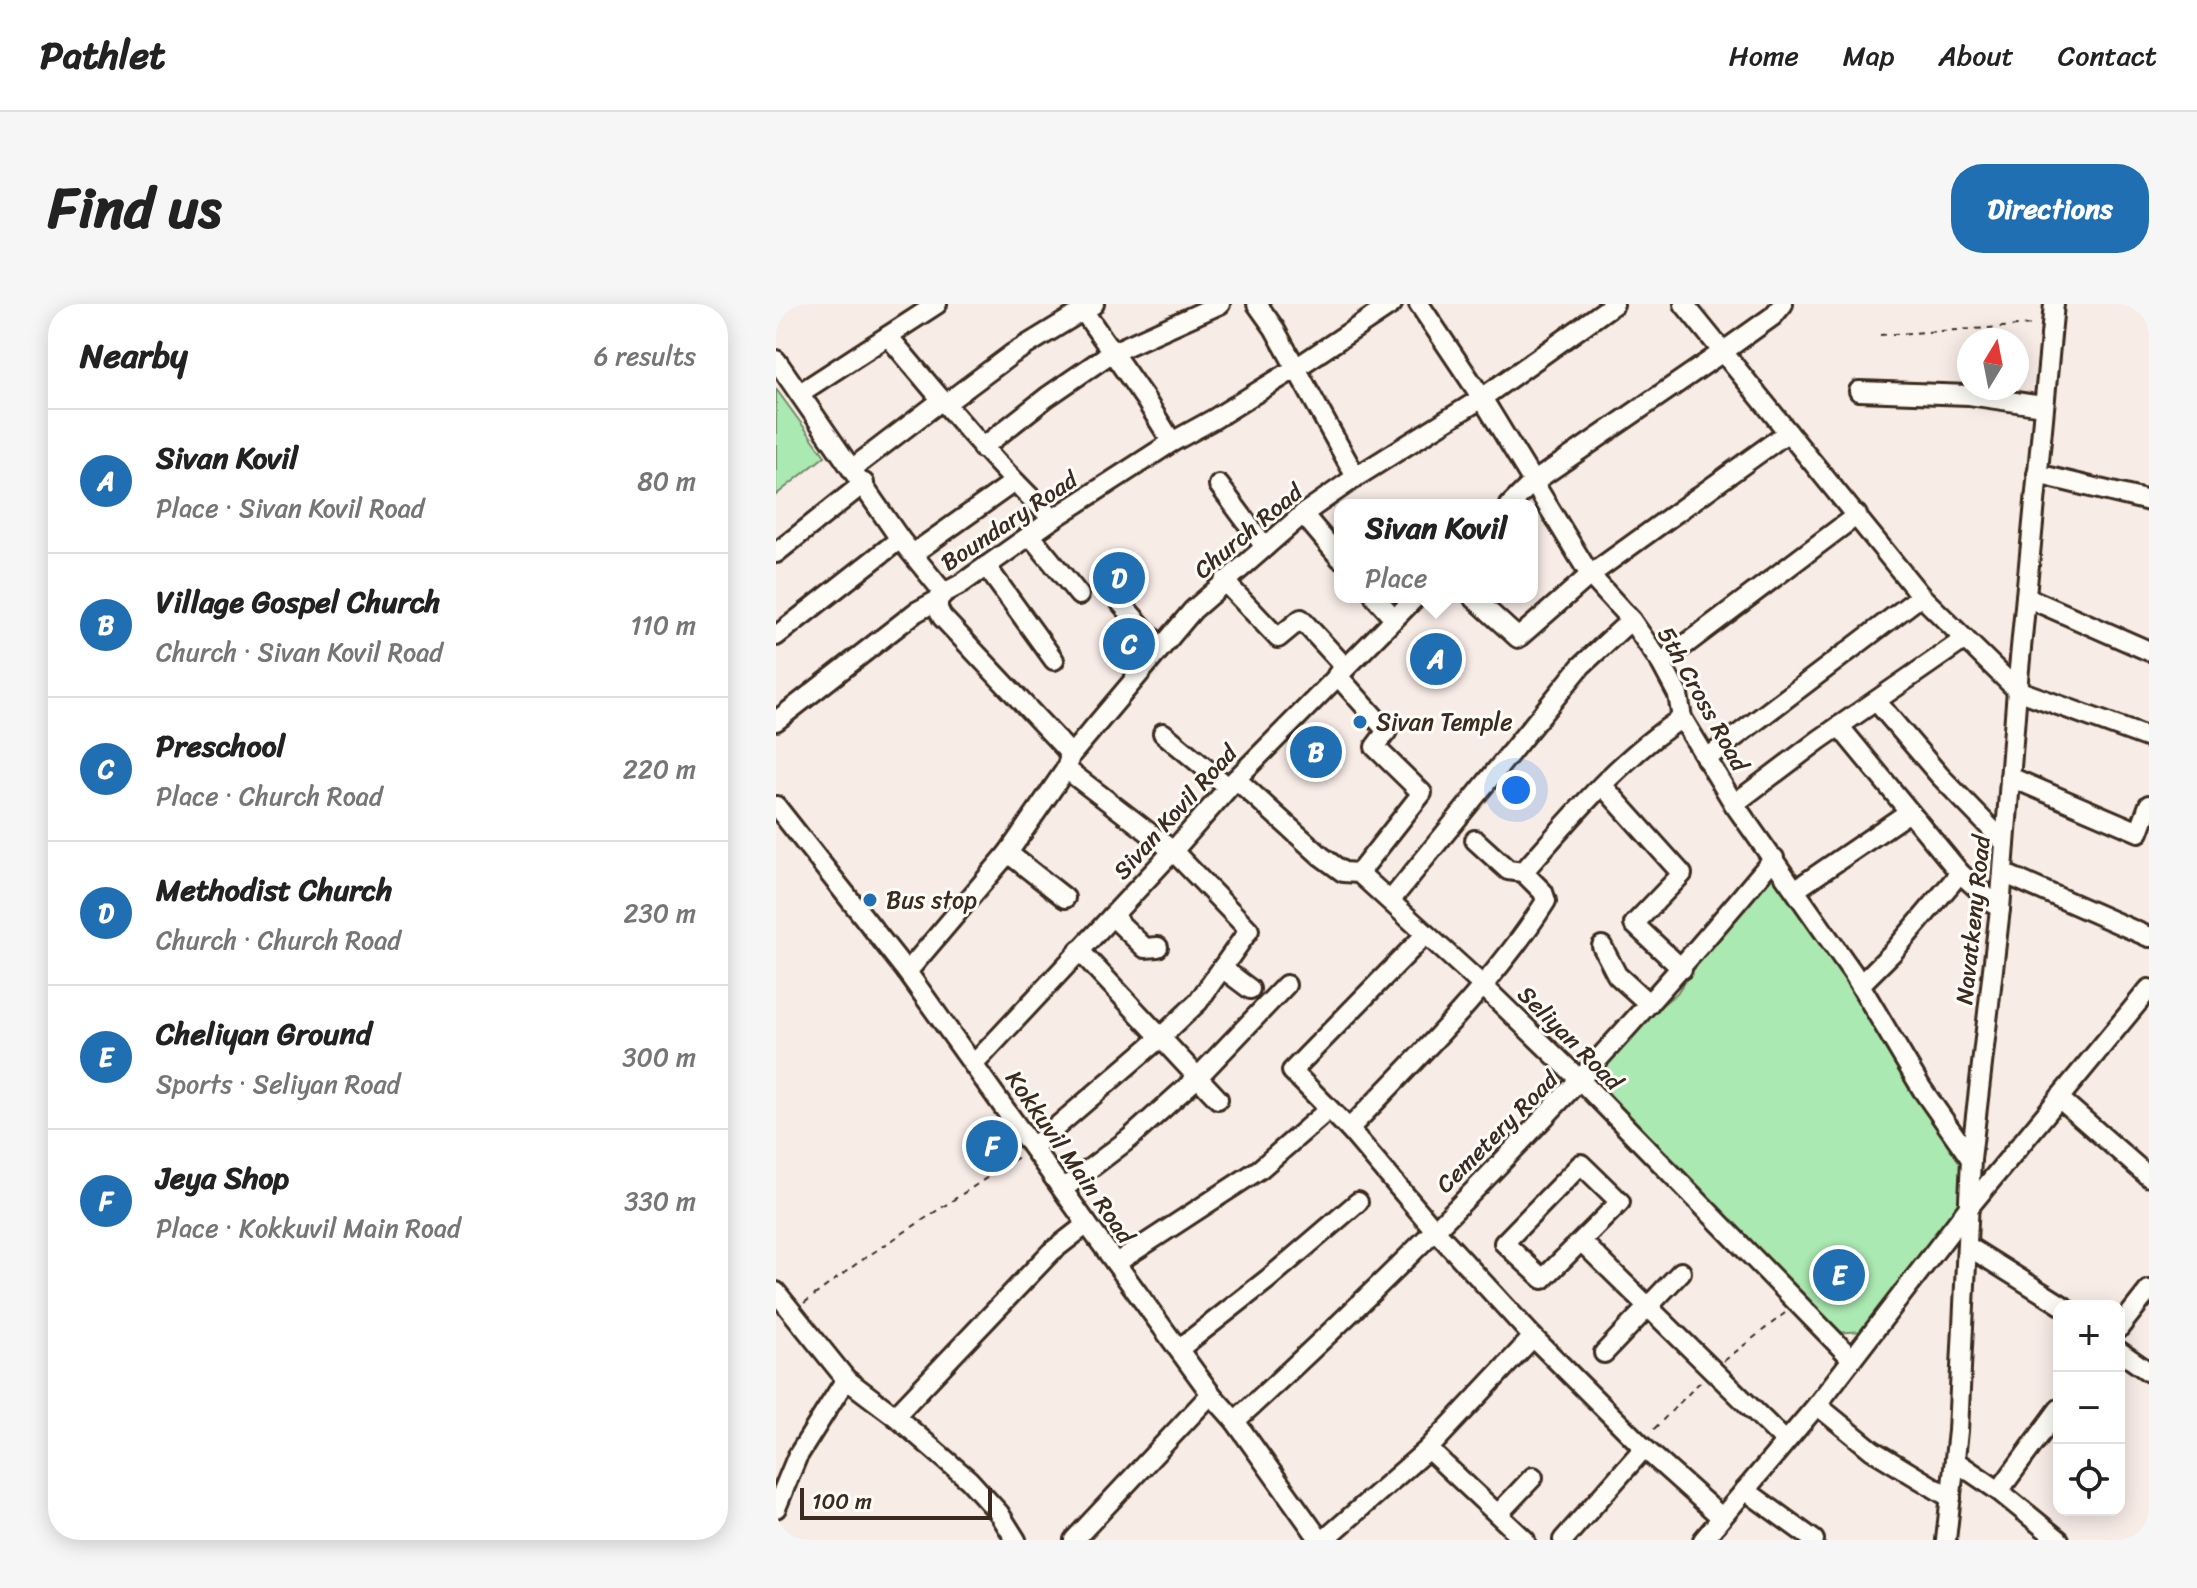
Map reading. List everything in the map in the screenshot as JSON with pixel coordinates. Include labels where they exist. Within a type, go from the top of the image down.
[{"type":"street","points":[[800,393],[937,304]]},
{"type":"street","points":[[982,448],[1047,397],[1111,353],[1220,304]]},
{"type":"street","points":[[1257,304],[1274,328],[1356,477]]},
{"type":"street","name":"Boundary Road","points":[[1222,968],[1249,930],[1173,851],[1068,763],[1065,748],[942,617],[938,609],[941,596],[1053,519],[1172,442],[1296,368],[1392,304]]},
{"type":"street","name":"5th Cross Road","points":[[1419,304],[1482,398],[1590,575],[1631,620],[1661,663],[1678,695],[1682,718],[1734,804],[1861,984],[1922,1089],[1971,1159]]},
{"type":"street","name":"Church Road","points":[[1068,763],[1193,610],[1303,514],[1482,398],[1614,304]]},
{"type":"street","points":[[1684,304],[1921,596],[2017,690],[2149,738]]},
{"type":"street","points":[[1516,499],[1532,483],[1773,316],[1783,304]]},
{"type":"street","name":"Navatkeny Road","points":[[1946,1540],[1955,1461],[1969,1247],[1971,1159],[2000,909],[2017,690],[2054,304]]},
{"type":"street","points":[[776,553],[858,475],[944,402],[1012,354],[1088,307],[1111,353],[1172,442]]},
{"type":"street","points":[[888,336],[982,448],[1053,519]]},
{"type":"street","points":[[776,360],[900,539],[914,553],[941,596],[776,721]]},
{"type":"street","points":[[1859,391],[1969,395],[2043,406]]},
{"type":"street","points":[[1480,603],[1518,638],[1590,575],[1788,432]]},
{"type":"street","points":[[2037,474],[2149,501]]},
{"type":"street","points":[[914,553],[1014,482]]},
{"type":"street","points":[[1219,485],[1265,547]]},
{"type":"street","points":[[1303,514],[1334,551]]},
{"type":"street","points":[[1661,663],[1857,515]]},
{"type":"street","points":[[1030,535],[1079,595]]},
{"type":"street","points":[[776,636],[900,539]]},
{"type":"street","points":[[986,566],[1054,660]]},
{"type":"street","points":[[1224,581],[1278,638],[1301,619],[1387,731],[1375,747],[1422,793],[1359,873]]},
{"type":"street","points":[[1706,759],[1921,596]]},
{"type":"street","points":[[2026,597],[2149,651]]},
{"type":"street","points":[[1121,603],[1160,647]]},
{"type":"street","points":[[1380,603],[1394,618]]},
{"type":"street","name":"Sivan Kovil Road","points":[[974,1064],[1173,851],[1232,783],[1410,603]]},
{"type":"street","points":[[1391,900],[1581,666],[1631,620]]},
{"type":"street","points":[[1734,804],[1839,726],[1965,639]]},
{"type":"street","points":[[1876,701],[1940,776],[2005,843]]},
{"type":"street","points":[[1523,872],[1648,740],[1682,718]]},
{"type":"street","points":[[1839,726],[1960,873],[2000,909]]},
{"type":"street","name":"Seliyan Road","points":[[1163,733],[1232,783],[1321,856],[1343,872],[1359,873],[1391,900],[1581,1081],[1852,1359]]},
{"type":"street","points":[[907,972],[1008,853],[1068,763]]},
{"type":"street","points":[[2010,777],[2139,832],[2149,805]]},
{"type":"street","points":[[1603,786],[1682,874],[1634,924],[1682,969]]},
{"type":"street","name":"Kokkuvil Main Road","points":[[776,806],[907,972],[1211,1394],[1235,1421],[1322,1540]]},
{"type":"street","points":[[1795,890],[1909,812]]},
{"type":"street","points":[[1349,1129],[1482,985],[1546,901],[1543,892],[1523,872],[1508,870],[1475,840]]},
{"type":"street","points":[[1008,853],[1065,898]]},
{"type":"street","name":"Cemetery Road","points":[[1235,1421],[1308,1355],[1581,1081],[1682,969],[1774,858]]},
{"type":"street","points":[[1861,984],[1893,952],[1960,873]]},
{"type":"street","points":[[2003,873],[2149,937]]},
{"type":"street","points":[[1112,916],[1145,948],[1158,947]]},
{"type":"street","points":[[1425,935],[1292,1071],[1349,1129],[1434,1229],[1533,1337],[1644,1448],[1721,1517]]},
{"type":"street","points":[[1602,946],[1617,975],[1649,1004]]},
{"type":"street","points":[[1079,950],[1218,1099]]},
{"type":"street","points":[[1033,1147],[1198,1002],[1222,968],[1250,989]]},
{"type":"street","points":[[1063,1189],[1130,1138],[1198,1077],[1286,985]]},
{"type":"street","points":[[1703,1540],[1817,1405],[1969,1207],[2149,989]]},
{"type":"street","points":[[2060,1099],[2149,1177]]},
{"type":"street","points":[[1116,1263],[1260,1169],[1328,1110]]},
{"type":"street","points":[[1581,1164],[1620,1202],[1581,1241],[1543,1279],[1504,1243],[1581,1164]]},
{"type":"street","points":[[1179,1349],[1358,1202]]},
{"type":"street","points":[[895,1416],[1051,1252],[1087,1224]]},
{"type":"street","points":[[1581,1241],[1785,1441]]},
{"type":"street","points":[[1969,1247],[2053,1300]]},
{"type":"street","points":[[1604,1353],[1681,1272]]},
{"type":"street","points":[[2125,1320],[2149,1290]]},
{"type":"street","points":[[776,1292],[846,1379],[895,1416],[969,1480],[999,1513],[1016,1540]]},
{"type":"street","points":[[1322,1540],[1428,1449],[1533,1337]]},
{"type":"street","points":[[2125,1355],[2149,1372]]},
{"type":"street","points":[[776,1508],[797,1457],[846,1379]]},
{"type":"street","points":[[1074,1540],[1211,1394]]},
{"type":"street","points":[[1817,1405],[1872,1450],[1951,1498]]},
{"type":"street","points":[[1999,1491],[2053,1417]]},
{"type":"street","points":[[1565,1539],[1644,1448]]},
{"type":"street","points":[[1428,1449],[1525,1540]]},
{"type":"street","points":[[1955,1461],[1999,1491],[2059,1540]]},
{"type":"street","points":[[1498,1514],[1533,1477]]},
{"type":"street","points":[[1745,1490],[1814,1540]]},
{"type":"path","points":[[1880,335],[2052,324]]},
{"type":"path","points":[[793,1311],[859,1262],[1033,1147]]},
{"type":"green space","points":[[776,389],[825,456],[776,495]]},
{"type":"green space","points":[[1768,871],[1834,960],[1922,1103],[1967,1167],[1965,1193],[1954,1211],[1863,1331],[1835,1333],[1711,1219],[1586,1065],[1677,993],[1721,925]]},
{"type":"place","name":"Methodist Church","points":[[1119,578]]},
{"type":"place","name":"Preschool","points":[[1129,644]]},
{"type":"place","name":"Sivan Kovil","points":[[1436,659]]},
{"type":"place","name":"Sivan Temple","points":[[1360,722]]},
{"type":"place","name":"Village Gospel Church","points":[[1316,752]]},
{"type":"place","name":"Bus stop","points":[[870,900]]},
{"type":"place","name":"Jeya Shop","points":[[992,1146]]},
{"type":"place","name":"Cheliyan Ground","points":[[1839,1275]]}]
